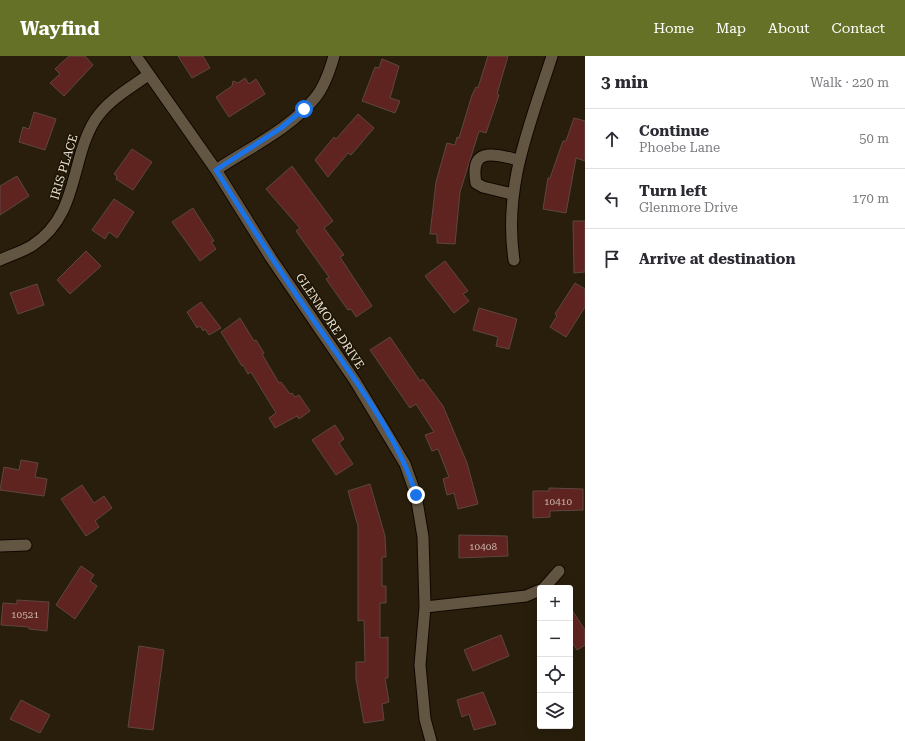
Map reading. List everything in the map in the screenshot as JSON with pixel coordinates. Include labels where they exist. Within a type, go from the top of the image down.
[{"type":"street","name":"GLENMORE DRIVE","points":[[136,56],[216,170],[271,258],[356,381],[405,464],[412,480],[420,511],[423,537],[425,607],[420,665],[425,719],[431,741]]},
{"type":"street","points":[[216,170],[281,128],[304,109],[322,88],[334,56]]},
{"type":"street","points":[[514,260],[510,238],[512,194],[519,160],[552,56]]},
{"type":"street","name":"IRIS PLACE","points":[[0,260],[33,245],[45,234],[64,210],[87,134],[96,119],[106,105],[148,75]]},
{"type":"street","points":[[512,194],[483,187],[476,183],[474,175],[476,165],[481,157],[491,153],[519,160]]},
{"type":"street","points":[[0,546],[26,546]]},
{"type":"street","points":[[547,585],[559,571]]},
{"type":"street","points":[[425,607],[526,596],[537,591]]},
{"type":"building","points":[[69,56],[85,56],[93,65],[64,96],[50,83],[60,74],[55,69]]},
{"type":"building","points":[[178,56],[203,56],[210,68],[192,78]]},
{"type":"building","points":[[488,56],[508,56],[497,94],[499,95],[486,133],[479,131],[460,192],[455,244],[437,243],[437,234],[430,234],[436,182],[447,143],[455,145],[457,137],[459,138],[472,95],[476,87],[478,88]]},
{"type":"building","points":[[382,59],[399,66],[390,98],[400,101],[395,113],[362,101],[375,67],[379,68]]},
{"type":"building","points":[[245,78],[249,84],[256,79],[265,94],[229,117],[216,97],[232,86],[233,81],[238,83]]},
{"type":"building","points":[[34,112],[56,119],[45,150],[19,142],[23,127],[29,129]]},
{"type":"building","points":[[358,114],[374,128],[351,155],[348,153],[328,177],[315,160],[334,137],[336,139]]},
{"type":"building","points":[[574,118],[585,121],[585,161],[576,158],[566,213],[543,209],[548,178],[550,178],[563,141],[566,141]]},
{"type":"building","points":[[132,149],[152,162],[133,190],[116,179],[117,176],[114,174]]},
{"type":"building","points":[[292,166],[333,221],[324,228],[344,255],[340,257],[372,306],[356,317],[351,309],[348,310],[326,279],[329,277],[296,231],[300,228],[266,189]]},
{"type":"building","points":[[17,176],[29,196],[0,215],[0,186]]},
{"type":"building","points":[[114,199],[134,212],[117,238],[109,232],[105,239],[92,230]]},
{"type":"building","points":[[193,208],[214,241],[211,242],[216,249],[200,261],[172,222]]},
{"type":"building","points":[[573,221],[585,221],[585,272],[574,273]]},
{"type":"building","points":[[86,251],[101,266],[70,294],[57,280]]},
{"type":"building","points":[[445,261],[468,291],[463,294],[469,301],[454,313],[425,276]]},
{"type":"building","points":[[575,283],[585,289],[585,307],[566,337],[550,327],[557,316],[555,314]]},
{"type":"building","points":[[37,284],[44,305],[18,314],[10,293]]},
{"type":"building","points":[[201,302],[221,328],[209,335],[205,329],[203,331],[200,326],[197,328],[187,312]]},
{"type":"building","points":[[479,308],[517,319],[509,349],[496,346],[498,337],[473,330]]},
{"type":"building","points":[[240,318],[254,341],[256,340],[264,353],[262,354],[279,383],[281,382],[290,394],[292,393],[295,397],[299,395],[310,411],[299,419],[297,416],[275,428],[269,418],[276,413],[251,372],[248,374],[243,365],[242,366],[221,332]]},
{"type":"building","points":[[390,337],[420,381],[423,379],[443,406],[467,463],[478,504],[458,509],[454,493],[447,495],[443,479],[449,477],[438,449],[432,451],[425,435],[434,432],[416,404],[410,408],[370,350]]},
{"type":"building","points":[[335,425],[344,439],[339,443],[353,464],[336,475],[312,440]]},
{"type":"building","points":[[21,460],[38,463],[35,477],[47,479],[44,496],[0,490],[4,467],[19,470]]},
{"type":"building","points":[[370,484],[385,536],[386,557],[382,557],[382,586],[386,586],[386,603],[380,603],[380,638],[388,637],[388,678],[385,678],[389,702],[382,704],[384,720],[364,723],[356,679],[356,662],[365,662],[364,620],[358,621],[358,526],[348,491]]},
{"type":"building","points":[[82,485],[94,503],[104,496],[112,508],[95,521],[99,527],[86,536],[61,499]]},
{"type":"building","points":[[549,488],[583,489],[583,510],[550,511],[550,517],[533,518],[533,491],[549,491]]},
{"type":"building","points":[[459,535],[507,536],[508,556],[459,558]]},
{"type":"building","points":[[81,566],[94,575],[90,581],[97,586],[75,619],[56,605]]},
{"type":"building","points":[[17,600],[49,602],[47,631],[29,629],[29,627],[1,625],[3,603],[17,604]]},
{"type":"building","points":[[573,612],[585,630],[585,645],[577,650],[573,644]]},
{"type":"building","points":[[501,635],[509,656],[473,671],[464,650]]},
{"type":"building","points":[[139,646],[164,650],[153,730],[128,727]]},
{"type":"building","points":[[483,692],[496,724],[474,730],[469,714],[462,717],[457,700]]},
{"type":"building","points":[[21,700],[50,715],[40,733],[10,719]]},
{"type":"route","points":[[304,109],[281,128],[216,170],[271,258],[356,381],[405,464],[412,480],[416,495]]}]
